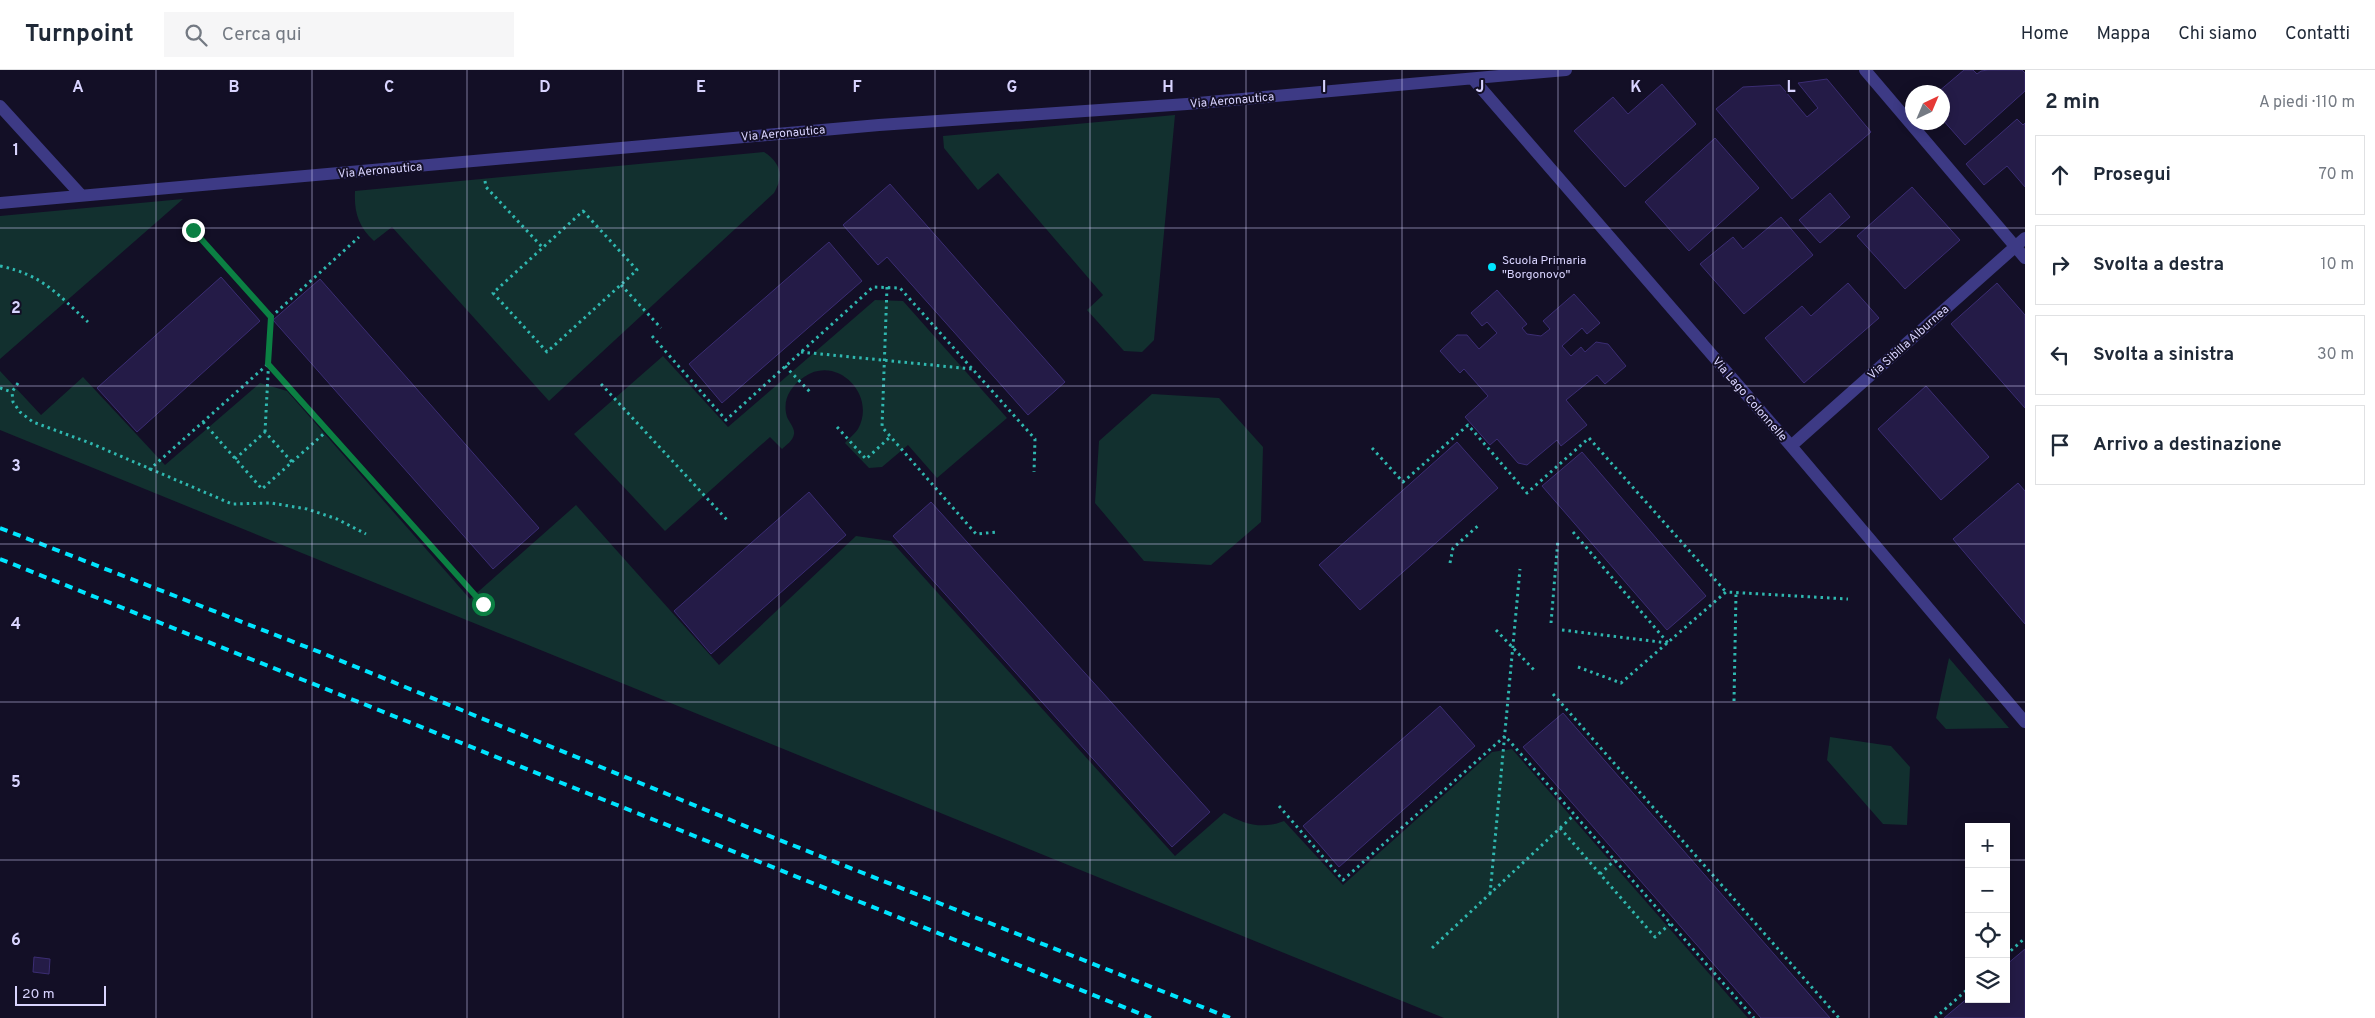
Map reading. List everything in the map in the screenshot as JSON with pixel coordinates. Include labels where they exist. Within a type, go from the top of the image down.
[{"type":"street","name":"Via Aeronautica","points":[[0,203],[879,124],[1187,104],[1566,70]]},
{"type":"street","points":[[1864,70],[2020,242],[2025,258]]},
{"type":"street","name":"Via Lago Colonnelle","points":[[1473,79],[1791,446],[2025,722]]},
{"type":"street","points":[[0,106],[80,195]]},
{"type":"street","name":"Via Sibilla Alburnea","points":[[1791,446],[2020,242]]},
{"type":"path","points":[[483,161],[486,187],[543,248]]},
{"type":"path","points":[[584,211],[637,270],[547,352],[493,293],[543,248],[584,211]]},
{"type":"path","points":[[193,230],[271,317]]},
{"type":"path","points":[[292,462],[265,432],[271,317],[359,238]]},
{"type":"path","points":[[0,266],[18,270],[44,281],[88,322]]},
{"type":"path","points":[[621,286],[660,328]]},
{"type":"path","points":[[652,336],[726,420],[873,286],[900,288],[1035,439],[1034,472]]},
{"type":"path","points":[[887,287],[882,427],[976,534],[998,532]]},
{"type":"path","points":[[800,352],[973,369]]},
{"type":"path","points":[[149,470],[268,364]]},
{"type":"path","points":[[268,364],[483,604]]},
{"type":"path","points":[[785,366],[811,393]]},
{"type":"path","points":[[18,383],[12,392],[13,402],[20,412],[33,422],[90,443],[149,470],[232,504],[271,503],[307,509],[337,519],[366,534]]},
{"type":"path","points":[[601,384],[729,522]]},
{"type":"path","points":[[0,388],[12,392]]},
{"type":"path","points":[[203,422],[262,489],[328,430]]},
{"type":"path","points":[[1372,448],[1402,482],[1468,425],[1528,492],[1590,438],[1726,592],[1848,599]]},
{"type":"path","points":[[837,428],[866,459],[890,437]]},
{"type":"path","points":[[235,459],[265,432]]},
{"type":"path","points":[[1450,563],[1453,548],[1480,524]]},
{"type":"path","points":[[1572,532],[1668,642]]},
{"type":"path","points":[[1551,623],[1558,539]]},
{"type":"path","points":[[1490,894],[1520,569]]},
{"type":"path","points":[[1578,667],[1621,683],[1726,592]]},
{"type":"path","points":[[1734,701],[1736,593]]},
{"type":"path","points":[[1496,630],[1535,671]]},
{"type":"path","points":[[1562,630],[1668,642]]},
{"type":"path","points":[[1553,694],[1839,1018]]},
{"type":"path","points":[[1279,806],[1343,880],[1505,736]]},
{"type":"path","points":[[1505,736],[1754,1018]]},
{"type":"path","points":[[1432,948],[1574,815]]},
{"type":"path","points":[[1560,828],[1655,937],[1670,924]]},
{"type":"path","points":[[1600,874],[1615,860]]},
{"type":"path","points":[[2010,951],[2025,938]]},
{"type":"path","points":[[1935,1018],[1965,992]]},
{"type":"green space","points":[[1175,115],[1154,340],[1142,352],[1124,351],[1087,310],[1103,295],[998,173],[978,190],[944,148],[943,136]]},
{"type":"green space","points":[[764,152],[770,156],[779,170],[779,181],[774,193],[549,401],[392,227],[374,241],[364,230],[355,206],[355,191]]},
{"type":"green space","points":[[183,199],[0,359],[0,216]]},
{"type":"green space","points":[[875,300],[903,301],[1007,418],[937,478],[908,445],[882,467],[869,468],[845,443],[858,429],[862,416],[862,403],[858,392],[841,374],[829,371],[817,371],[804,377],[788,394],[786,411],[794,432],[789,443],[782,449],[770,437],[665,531],[574,434],[663,356],[728,427]]},
{"type":"green space","points":[[0,371],[41,415],[83,377],[165,465],[260,383],[287,391],[470,599],[576,505],[719,665],[856,536],[891,541],[1175,856],[1224,813],[1246,823],[1253,824],[1268,825],[1284,821],[1343,885],[1492,752],[1512,749],[1748,1018],[1444,1018],[0,430]]},
{"type":"green space","points":[[1152,394],[1219,398],[1263,447],[1261,522],[1211,565],[1144,561],[1095,503],[1099,441]]},
{"type":"green space","points":[[1949,658],[2009,728],[1946,729],[1936,718]]},
{"type":"green space","points":[[1830,737],[1891,746],[1910,767],[1907,825],[1883,824],[1827,760]]},
{"type":"building","points":[[1964,70],[1973,70],[1977,74],[1988,70],[2022,70],[2025,73],[2025,91],[1965,145],[1950,128],[1950,85],[1946,85]]},
{"type":"building","points":[[1827,79],[1871,132],[1792,199],[1716,109],[1743,87],[1780,85],[1807,117],[1818,108],[1798,83]]},
{"type":"building","points":[[1662,84],[1696,124],[1625,187],[1574,131],[1613,97],[1628,114]]},
{"type":"building","points":[[2017,119],[2023,125],[2025,123],[2025,187],[2007,166],[1984,185],[1966,164]]},
{"type":"building","points":[[1715,138],[1759,188],[1689,251],[1645,202]]},
{"type":"building","points":[[890,184],[1065,382],[1028,415],[887,257],[878,265],[843,225]]},
{"type":"building","points":[[1912,187],[1960,240],[1905,289],[1857,236]]},
{"type":"building","points":[[1830,193],[1850,217],[1820,243],[1799,220]]},
{"type":"building","points":[[1781,217],[1813,255],[1744,314],[1700,264],[1733,237],[1743,249]]},
{"type":"building","points":[[829,242],[862,281],[722,403],[689,364]]},
{"type":"building","points":[[221,277],[260,321],[137,432],[97,388]]},
{"type":"building","points":[[320,279],[539,528],[493,569],[273,320]]},
{"type":"building","points":[[1848,283],[1879,318],[1804,383],[1765,338],[1802,306],[1811,316]]},
{"type":"building","points":[[1997,283],[2025,315],[2025,408],[1951,324]]},
{"type":"building","points":[[1497,290],[1527,324],[1522,328],[1527,334],[1541,336],[1550,329],[1543,321],[1574,294],[1600,323],[1587,334],[1582,328],[1562,346],[1571,356],[1581,347],[1585,352],[1596,342],[1608,344],[1626,366],[1605,384],[1597,375],[1566,400],[1587,425],[1561,446],[1557,440],[1527,465],[1518,463],[1497,439],[1490,445],[1465,417],[1488,396],[1464,369],[1460,373],[1440,351],[1457,335],[1467,335],[1479,349],[1497,333],[1487,322],[1482,326],[1471,313]]},
{"type":"building","points":[[1926,386],[1989,457],[1941,500],[1878,429]]},
{"type":"building","points":[[1457,442],[1498,488],[1360,610],[1319,565]]},
{"type":"building","points":[[1582,452],[1706,596],[1667,630],[1542,486]]},
{"type":"building","points":[[2018,483],[2025,491],[2025,624],[1953,539]]},
{"type":"building","points":[[809,492],[846,535],[711,654],[674,611]]},
{"type":"building","points":[[931,502],[1210,812],[1172,847],[893,536]]},
{"type":"building","points":[[1440,706],[1475,746],[1339,867],[1303,826]]},
{"type":"building","points":[[1563,713],[1830,1018],[1761,1018],[1523,747]]},
{"type":"building","points":[[2025,949],[2025,1018],[1944,1018],[1965,1000],[1965,1003],[2010,1003],[2010,962]]},
{"type":"building","points":[[34,957],[50,959],[49,974],[33,972]]},
{"type":"railway","points":[[0,528],[322,653],[777,839],[1230,1018]]},
{"type":"railway","points":[[0,559],[1151,1018]]},
{"type":"place","name":"Scuola Primaria \"Borgonovo\"","points":[[1492,267]]},
{"type":"route","points":[[193,230],[271,317],[268,364],[483,604]]}]
